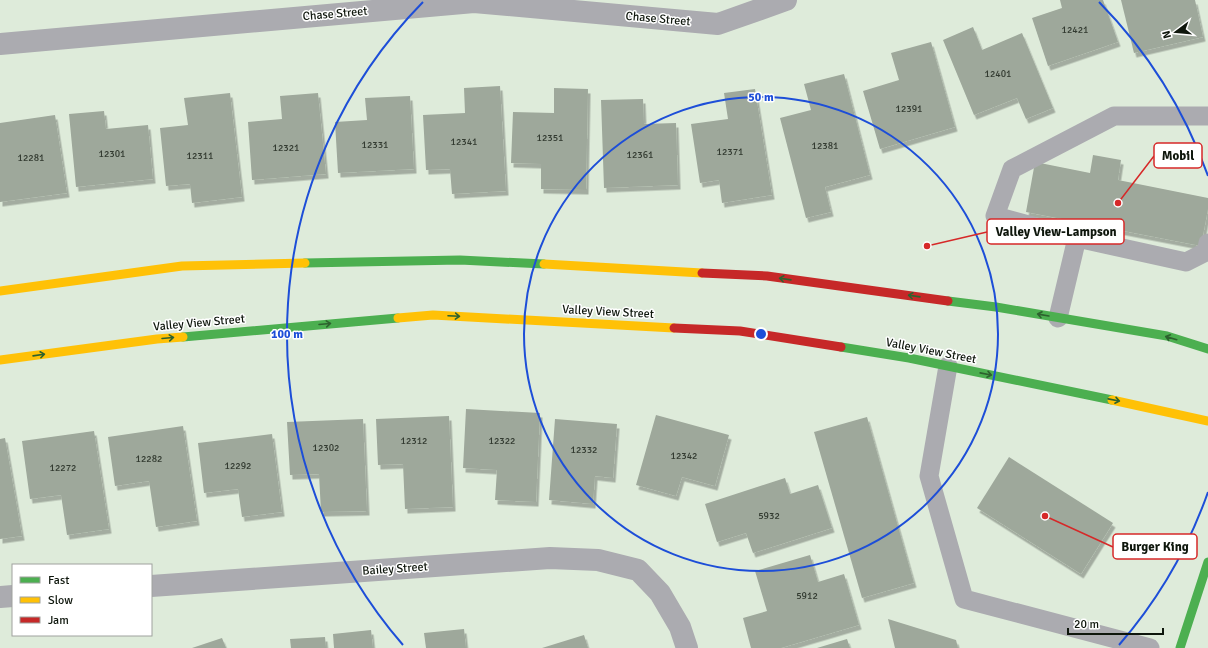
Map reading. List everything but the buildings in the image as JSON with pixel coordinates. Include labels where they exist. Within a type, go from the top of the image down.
[{"type":"main road","points":[[0,291],[182,266],[460,260],[767,276],[996,308],[1167,336],[1208,349]]},
{"type":"main road","name":"Valley View Street","points":[[0,360],[157,339],[433,315],[740,332],[909,358],[1163,410],[1208,421]]},
{"type":"main road","points":[[1180,648],[1208,562]]},
{"type":"street","name":"Chase Street","points":[[0,44],[474,1],[718,24],[786,0]]},
{"type":"street","name":"Bailey Street","points":[[152,586],[550,558],[598,560],[638,570],[660,593],[680,627],[687,648]]},
{"type":"street","points":[[0,597],[12,596]]},
{"type":"lane","points":[[1208,116],[1114,116],[1012,169],[995,216],[1077,238],[1186,262],[1206,252],[1208,243]]},
{"type":"lane","points":[[1058,318],[1077,238]]},
{"type":"lane","points":[[948,366],[929,476],[964,599],[1150,648]]},
{"type":"traffic: fast","points":[[305,263],[460,260],[544,264]]},
{"type":"traffic: fast","points":[[948,301],[996,307],[1167,336],[1208,349]]},
{"type":"traffic: fast","points":[[183,337],[398,318]]},
{"type":"traffic: fast","points":[[841,347],[909,358],[1112,400]]},
{"type":"traffic: fast","points":[[1180,648],[1208,562]]},
{"type":"traffic: slow","points":[[0,291],[182,266],[305,263]]},
{"type":"traffic: slow","points":[[544,264],[702,273]]},
{"type":"traffic: slow","points":[[398,318],[433,315],[674,328]]},
{"type":"traffic: slow","points":[[0,360],[157,339],[183,337]]},
{"type":"traffic: slow","points":[[1112,400],[1208,421]]},
{"type":"traffic: jam","points":[[702,273],[767,276],[948,301]]},
{"type":"traffic: jam","points":[[674,328],[740,331],[841,347]]},
{"type":"place","name":"Mobil","points":[[1118,203]]},
{"type":"place","name":"Valley View-Lampson","points":[[927,246]]},
{"type":"place","name":"Burger King","points":[[1045,516]]}]
